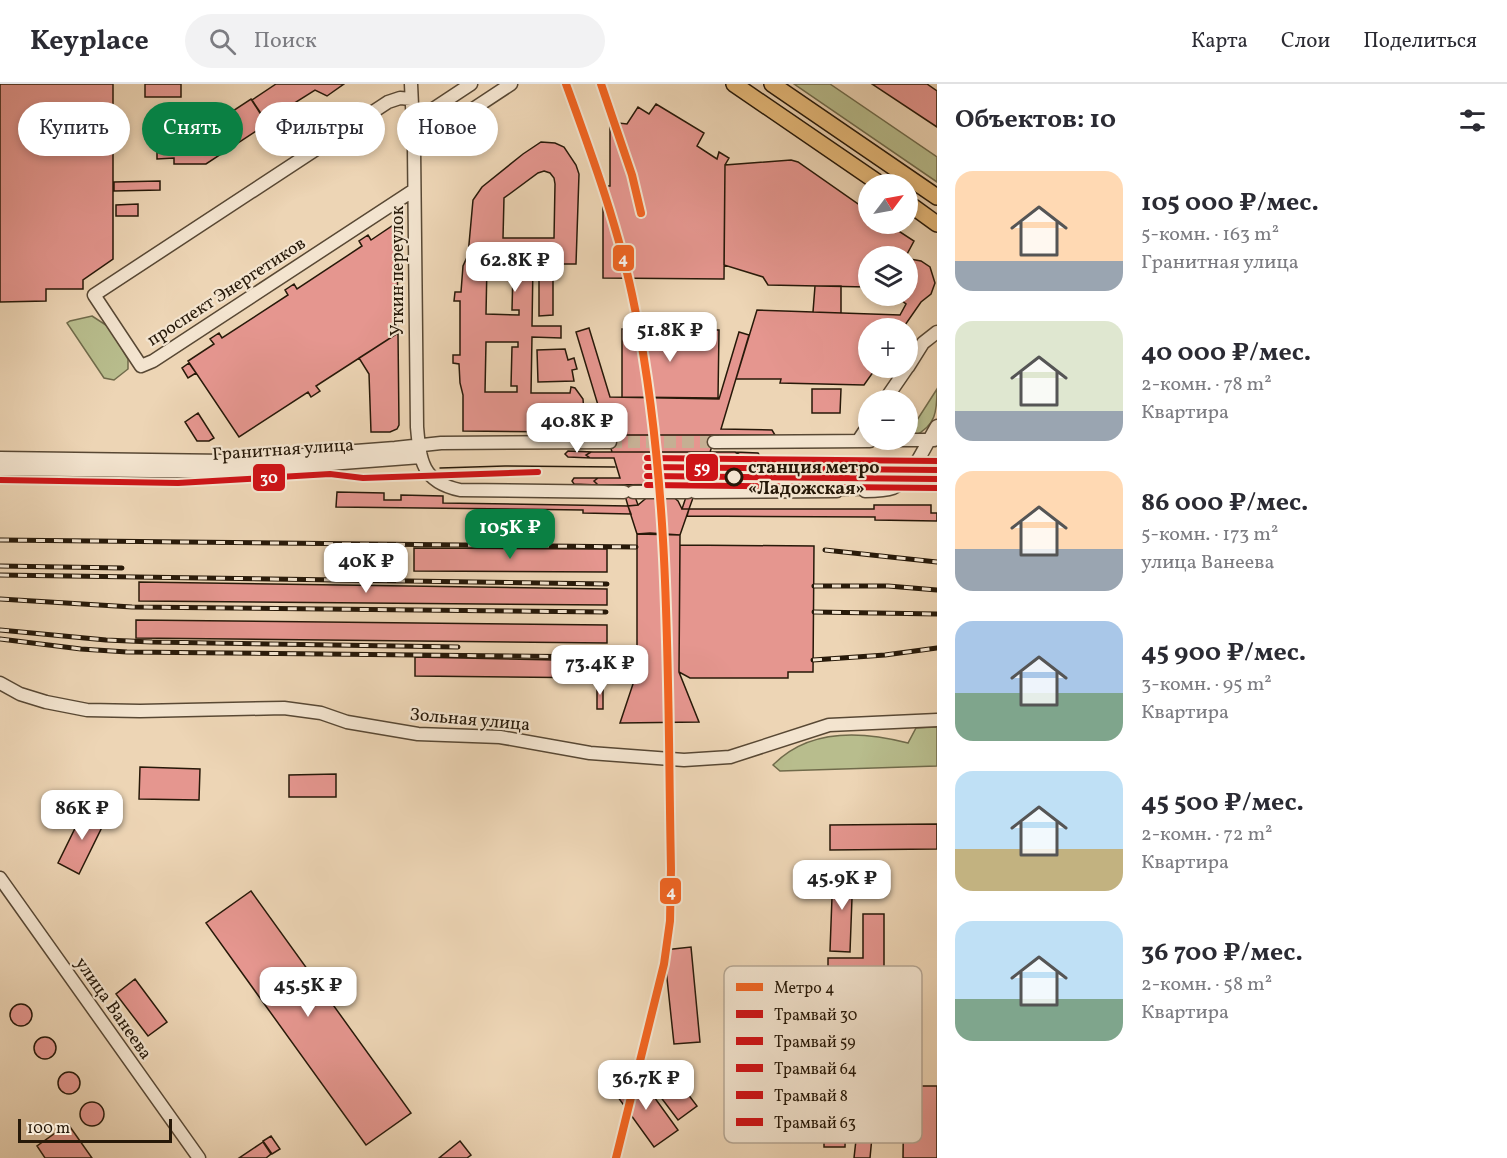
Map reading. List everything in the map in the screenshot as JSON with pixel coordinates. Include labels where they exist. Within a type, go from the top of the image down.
[{"type":"main road","points":[[734,84],[865,174]]},
{"type":"main road","points":[[772,84],[937,197]]},
{"type":"main road","points":[[918,210],[937,224]]},
{"type":"street","name":"Уткин переулок","points":[[411,84],[411,102]]},
{"type":"street","points":[[444,102],[471,84]]},
{"type":"street","points":[[484,102],[511,84]]},
{"type":"street","name":"проспект Энергетиков","points":[[411,99],[400,98],[385,103],[94,295],[141,366],[153,361],[414,190]]},
{"type":"street","name":"Уткин переулок","points":[[414,156],[416,396],[420,451]]},
{"type":"street","points":[[918,351],[937,332]]},
{"type":"street","points":[[865,491],[882,491],[899,484],[933,440],[937,426]]},
{"type":"street","points":[[714,442],[858,441]]},
{"type":"street","name":"Гранитная улица","points":[[0,469],[225,472],[420,451],[441,442],[610,442]]},
{"type":"street","points":[[420,451],[425,469],[434,480],[460,490],[837,491]]},
{"type":"street","name":"Гранитная улица","points":[[0,458],[226,460],[420,451]]},
{"type":"street","name":"Зольная улица","points":[[0,683],[20,694],[87,710],[284,708],[321,713],[347,722],[418,734],[500,737],[590,753],[684,760],[730,758],[829,725],[937,720]]},
{"type":"street","name":"улица Ванеева","points":[[0,878],[199,1158]]},
{"type":"green space","points":[[794,84],[830,84],[937,157],[937,182]]},
{"type":"green space","points":[[92,316],[109,327],[128,359],[128,369],[114,380],[104,378],[67,323]]},
{"type":"green space","points":[[937,389],[934,417],[927,428],[918,434],[918,418]]},
{"type":"green space","points":[[937,727],[937,766],[780,771],[773,765],[787,753],[803,744],[819,739],[855,735],[908,743],[916,728]]},
{"type":"building","points":[[0,84],[113,84],[113,102],[18,102],[18,156],[113,156],[113,259],[83,280],[83,289],[46,289],[46,301],[0,302]]},
{"type":"building","points":[[145,84],[181,84],[181,97],[145,97]]},
{"type":"building","points":[[276,84],[344,84],[327,96],[315,90],[296,102],[255,102],[255,104],[252,100]]},
{"type":"building","points":[[872,84],[927,84],[937,91],[937,127]]},
{"type":"building","points":[[251,99],[255,105],[255,132],[243,140],[243,104]]},
{"type":"building","points":[[656,104],[704,133],[697,146],[717,159],[719,152],[729,158],[725,165],[724,279],[603,278],[603,186],[610,186],[610,122],[627,124],[638,107],[649,114]]},
{"type":"building","points":[[541,142],[555,143],[564,147],[579,174],[576,264],[533,264],[532,326],[561,326],[561,338],[532,337],[531,393],[570,393],[571,387],[575,388],[583,399],[584,413],[579,424],[570,428],[570,432],[463,431],[463,395],[459,364],[453,363],[453,355],[460,355],[460,301],[454,301],[455,292],[461,292],[463,266],[468,255],[473,200],[482,187]],"holes":[[[544,171],[550,173],[555,184],[554,238],[503,238],[504,198]],[[487,264],[519,265],[518,271],[513,271],[512,310],[519,310],[519,315],[486,314]],[[486,342],[518,342],[518,347],[512,347],[511,386],[517,386],[517,392],[485,392]]]},
{"type":"building","points":[[157,156],[218,156],[206,164],[174,164],[174,158],[157,159]]},
{"type":"building","points":[[791,160],[798,162],[858,204],[858,234],[903,234],[914,241],[911,246],[858,246],[858,287],[768,285],[763,277],[724,265],[725,165]]},
{"type":"building","points":[[160,181],[160,190],[114,191],[114,182]]},
{"type":"building","points":[[138,204],[138,216],[116,216],[116,205]]},
{"type":"building","points":[[392,226],[397,230],[398,333],[316,386],[320,391],[311,397],[308,392],[239,437],[188,361],[214,344],[210,339],[219,333],[222,338],[288,295],[285,290],[294,284],[297,289],[362,246],[359,241],[368,235],[371,240]]},
{"type":"building","points":[[918,260],[921,261],[930,267],[935,283],[931,294],[921,302],[910,318],[858,318],[858,378],[869,378],[864,385],[780,383],[781,379],[736,379],[757,310],[900,315],[905,306],[918,306]]},
{"type":"building","points":[[539,276],[553,277],[553,315],[539,316]]},
{"type":"building","points":[[815,286],[841,286],[841,313],[813,312]]},
{"type":"building","points":[[589,328],[610,397],[719,399],[739,332],[749,335],[721,429],[772,430],[775,435],[607,435],[576,332]]},
{"type":"building","points":[[622,329],[719,330],[718,398],[622,397]]},
{"type":"building","points":[[398,333],[399,425],[397,429],[390,432],[371,432],[369,374],[359,358]]},
{"type":"building","points":[[565,349],[568,360],[574,358],[577,369],[572,370],[574,381],[538,382],[537,350]]},
{"type":"building","points":[[189,363],[196,373],[188,378],[182,368]]},
{"type":"building","points":[[812,389],[841,389],[840,413],[812,413]]},
{"type":"building","points":[[198,413],[214,438],[209,441],[197,441],[185,422]]},
{"type":"building","points":[[607,435],[716,435],[710,452],[612,452]]},
{"type":"building","points":[[568,451],[591,452],[586,455],[590,458],[568,457],[565,454]]},
{"type":"building","points":[[591,452],[735,452],[740,455],[735,458],[708,458],[701,478],[727,479],[732,482],[727,484],[598,485],[594,481],[598,478],[620,478],[614,458],[590,458],[586,455]]},
{"type":"building","points":[[735,452],[758,453],[760,456],[757,459],[735,458],[740,455]]},
{"type":"building","points":[[574,478],[598,478],[594,481],[598,485],[574,484],[572,481]]},
{"type":"building","points":[[727,479],[749,479],[752,482],[749,485],[727,484],[732,482]]},
{"type":"building","points":[[698,484],[689,509],[682,509],[690,485]]},
{"type":"building","points":[[622,485],[631,485],[638,505],[628,506]]},
{"type":"building","points":[[337,492],[384,493],[384,500],[401,500],[401,495],[443,496],[443,503],[628,506],[631,514],[583,513],[583,510],[336,507]]},
{"type":"building","points":[[651,494],[672,496],[682,509],[689,509],[680,535],[637,534],[628,506],[638,505]]},
{"type":"building","points":[[874,505],[931,505],[931,513],[937,513],[937,521],[875,520],[875,517],[687,516],[689,509],[874,509]]},
{"type":"building","points":[[637,534],[680,535],[679,672],[699,722],[620,723],[637,672]]},
{"type":"building","points":[[680,545],[814,546],[813,672],[788,672],[788,678],[690,678],[679,672]]},
{"type":"building","points":[[414,548],[607,549],[607,572],[414,571]]},
{"type":"building","points":[[139,582],[607,589],[607,605],[139,601]]},
{"type":"building","points":[[136,620],[607,625],[607,643],[136,638]]},
{"type":"building","points":[[415,657],[605,661],[606,678],[415,676]]},
{"type":"building","points":[[597,682],[603,682],[603,709],[597,709]]},
{"type":"building","points":[[140,767],[200,769],[199,800],[139,799]]},
{"type":"building","points":[[336,774],[336,797],[289,797],[289,775]]},
{"type":"building","points":[[85,808],[106,819],[79,874],[58,863]]},
{"type":"building","points":[[937,824],[937,849],[830,850],[830,825]]},
{"type":"building","points":[[833,870],[853,871],[850,952],[830,951]]},
{"type":"building","points":[[251,891],[411,1113],[366,1145],[206,923]]},
{"type":"building","points":[[863,914],[884,914],[884,966],[828,966],[828,958],[863,958]]},
{"type":"building","points":[[691,947],[700,1042],[674,1044],[664,950]]},
{"type":"building","points":[[135,979],[167,1022],[148,1036],[116,994]]},
{"type":"building","points":[[21,1004],[29,1007],[32,1015],[29,1023],[21,1026],[13,1023],[10,1015],[13,1007]]},
{"type":"building","points":[[45,1037],[55,1044],[56,1048],[49,1058],[45,1059],[35,1052],[34,1048],[41,1038]]},
{"type":"building","points":[[663,1061],[697,1106],[678,1120],[644,1075]]},
{"type":"building","points":[[69,1072],[77,1075],[80,1083],[77,1091],[69,1094],[61,1091],[58,1083],[61,1075]]},
{"type":"building","points":[[639,1076],[678,1130],[654,1147],[615,1093]]},
{"type":"building","points":[[922,1086],[937,1086],[937,1158],[903,1158],[903,1143],[922,1143]]},
{"type":"building","points":[[92,1102],[97,1103],[103,1109],[103,1119],[97,1125],[92,1126],[87,1125],[81,1119],[80,1114],[81,1109],[87,1103]]},
{"type":"building","points":[[68,1124],[92,1158],[45,1158],[37,1146]]},
{"type":"building","points":[[271,1136],[280,1149],[272,1154],[263,1141]]},
{"type":"building","points":[[460,1141],[471,1155],[467,1158],[439,1158]]},
{"type":"building","points":[[263,1142],[271,1154],[266,1158],[239,1158]]},
{"type":"building","points":[[824,1143],[845,1143],[845,1147],[824,1147]]},
{"type":"building","points":[[856,1143],[871,1143],[870,1158],[854,1158]]},
{"type":"tunnel","points":[[610,442],[714,442]]},
{"type":"tunnel","points":[[837,491],[865,491]]},
{"type":"tram line","name":"8","points":[[647,458],[937,461]]},
{"type":"tram line","points":[[440,468],[615,467]]},
{"type":"tram line","name":"59","points":[[647,467],[937,470]]},
{"type":"tram line","name":"30","points":[[0,480],[178,483],[330,474],[363,478],[538,472]]},
{"type":"tram line","name":"64","points":[[647,476],[937,479]]},
{"type":"tram line","name":"63","points":[[647,485],[937,488]]},
{"type":"railway","points":[[0,540],[636,547]]},
{"type":"railway","points":[[825,550],[937,562]]},
{"type":"railway","points":[[0,566],[122,568]]},
{"type":"railway","points":[[0,575],[607,584]]},
{"type":"railway","points":[[814,586],[888,586],[937,590]]},
{"type":"railway","points":[[0,599],[132,607],[606,612]]},
{"type":"railway","points":[[814,612],[937,614]]},
{"type":"railway","points":[[0,630],[152,642],[458,647]]},
{"type":"railway","points":[[0,639],[127,652],[606,657]]},
{"type":"railway","points":[[813,660],[885,655],[937,648]]},
{"type":"metro line","name":"4","points":[[566,84],[596,167],[629,280],[647,378],[662,518],[668,658],[670,921],[664,964],[616,1158]]},
{"type":"metro line","name":"4","points":[[601,84],[632,175],[641,213]]},
{"type":"place","name":"станция метро «Ладожская»","points":[[734,477]]}]
